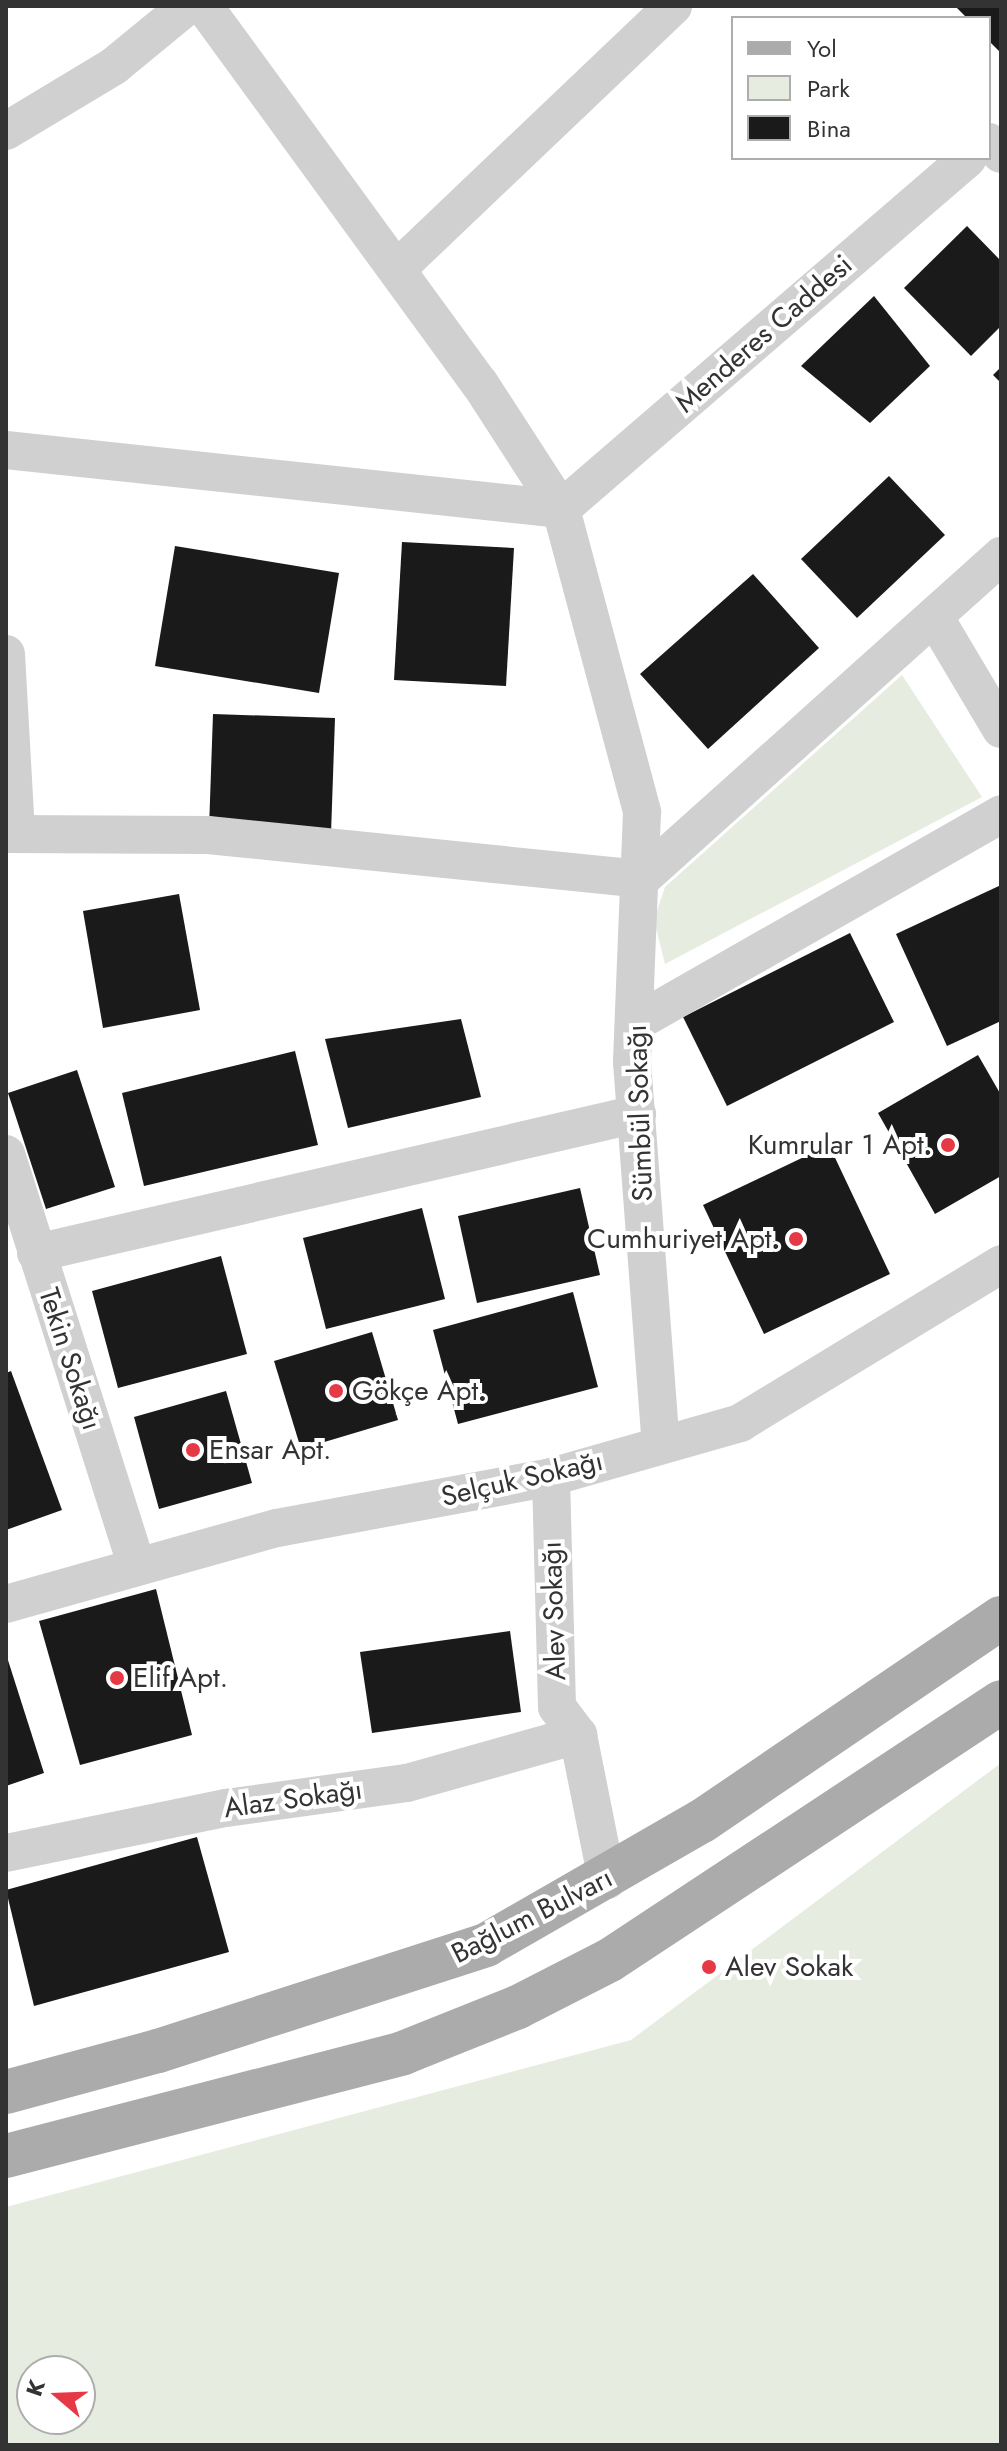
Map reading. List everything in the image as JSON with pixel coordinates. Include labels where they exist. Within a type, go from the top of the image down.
[{"type":"main road","name":"Bağlum Bulvarı","points":[[6,2091],[158,2051],[442,1962],[532,1923],[607,1880],[1001,1618]]},
{"type":"main road","points":[[6,2156],[403,2053],[518,2007],[610,1960],[1001,1702]]},
{"type":"street","points":[[6,131],[114,66],[187,6]]},
{"type":"street","name":"Sümbül Sokağı","points":[[204,6],[398,268],[561,509],[642,812],[635,1023],[637,1114],[661,1444]]},
{"type":"street","points":[[398,268],[673,6]]},
{"type":"street","name":"Menderes Caddesi","points":[[561,509],[966,160]]},
{"type":"street","points":[[6,450],[561,509]]},
{"type":"street","points":[[6,654],[11,833],[208,835],[641,879],[1001,556]]},
{"type":"street","points":[[935,618],[1001,729]]},
{"type":"street","points":[[635,1023],[1001,814]]},
{"type":"street","points":[[36,1253],[637,1114]]},
{"type":"street","name":"Tekin Sokağı","points":[[6,1154],[136,1564]]},
{"type":"street","name":"Selçuk Sokağı","points":[[6,1604],[136,1564],[277,1528],[551,1477],[740,1423],[1001,1264]]},
{"type":"street","name":"Alev Sokağı","points":[[551,1477],[557,1707],[578,1735],[607,1880]]},
{"type":"street","name":"Alaz Sokağı","points":[[6,1853],[226,1808],[407,1783],[578,1735]]},
{"type":"green space","points":[[902,675],[982,797],[665,964],[654,920],[665,887]]},
{"type":"green space","points":[[1001,1763],[1001,2445],[6,2445],[6,2207],[631,2040]]},
{"type":"building","points":[[955,6],[1001,6],[1001,53],[991,43],[991,16],[965,16]]},
{"type":"building","points":[[967,226],[1001,261],[1001,326],[971,356],[904,288]]},
{"type":"building","points":[[874,296],[930,366],[870,423],[801,366]]},
{"type":"building","points":[[1001,367],[1001,383],[993,375]]},
{"type":"building","points":[[889,476],[945,535],[857,618],[801,559]]},
{"type":"building","points":[[402,542],[514,548],[506,686],[394,680]]},
{"type":"building","points":[[175,546],[339,573],[319,693],[155,666]]},
{"type":"building","points":[[753,574],[819,648],[708,749],[640,674]]},
{"type":"building","points":[[213,714],[335,718],[331,834],[209,829]]},
{"type":"building","points":[[1001,885],[1001,1021],[947,1046],[896,934]]},
{"type":"building","points":[[179,894],[200,1010],[103,1028],[83,911]]},
{"type":"building","points":[[850,933],[894,1022],[727,1106],[683,1017]]},
{"type":"building","points":[[461,1019],[481,1097],[348,1128],[325,1039]]},
{"type":"building","points":[[295,1051],[318,1145],[144,1186],[122,1093]]},
{"type":"building","name":"Kumrular 1 Apt.","points":[[978,1055],[1001,1095],[1001,1176],[935,1214],[878,1113]]},
{"type":"building","points":[[77,1070],[115,1187],[46,1209],[8,1093]]},
{"type":"building","name":"Cumhuriyet Apt.","points":[[829,1145],[890,1274],[764,1334],[703,1205]]},
{"type":"building","points":[[580,1188],[600,1275],[477,1303],[458,1216]]},
{"type":"building","points":[[422,1208],[445,1299],[326,1329],[303,1238]]},
{"type":"building","points":[[221,1256],[247,1354],[118,1388],[92,1291]]},
{"type":"building","points":[[573,1292],[598,1387],[458,1424],[433,1330]]},
{"type":"building","name":"Gökçe Apt.","points":[[372,1332],[398,1420],[301,1449],[274,1361]]},
{"type":"building","points":[[11,1371],[62,1510],[6,1530],[6,1373]]},
{"type":"building","name":"Ensar Apt.","points":[[226,1391],[252,1483],[159,1509],[134,1417]]},
{"type":"building","name":"Elif Apt.","points":[[156,1589],[192,1735],[80,1765],[39,1621]]},
{"type":"building","points":[[510,1631],[521,1712],[372,1733],[360,1652]]},
{"type":"building","points":[[6,1654],[44,1773],[6,1786]]},
{"type":"building","points":[[197,1837],[229,1952],[34,2006],[6,1890]]},
{"type":"place","name":"Kumrular 1 Apt.","points":[[948,1145]]},
{"type":"place","name":"Cumhuriyet Apt.","points":[[796,1239]]},
{"type":"place","name":"Gökçe Apt.","points":[[336,1391]]},
{"type":"place","name":"Ensar Apt.","points":[[193,1450]]},
{"type":"place","name":"Elif Apt.","points":[[117,1678]]},
{"type":"place","name":"Alev Sokak","points":[[709,1967]]}]
